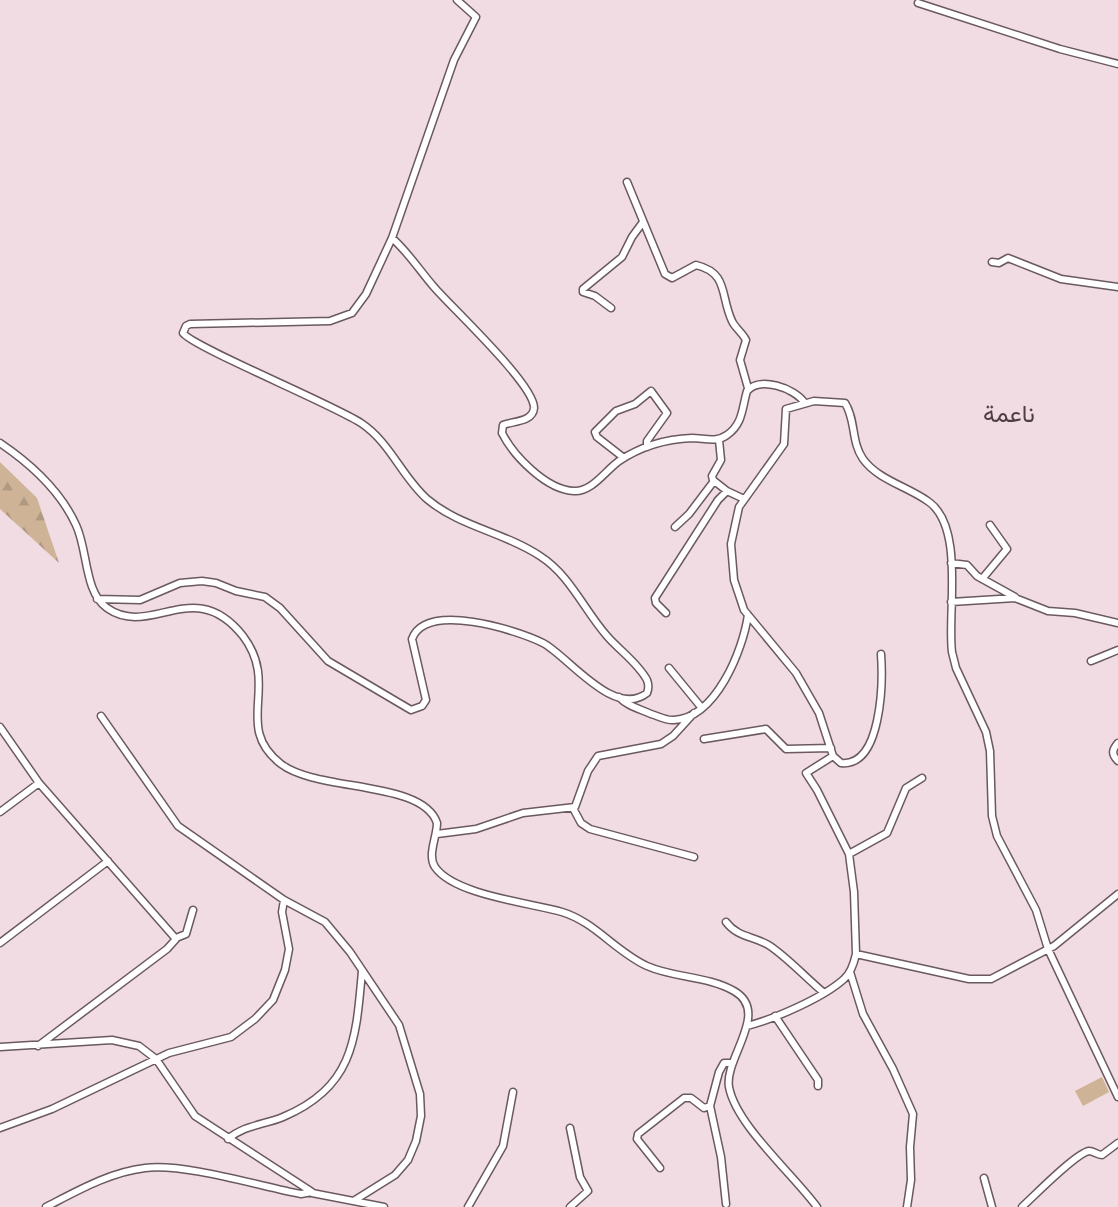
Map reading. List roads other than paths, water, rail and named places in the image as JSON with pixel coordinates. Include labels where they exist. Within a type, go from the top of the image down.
[{"type":"street","points":[[457,0],[476,17],[454,60],[392,238],[363,300],[346,316],[315,321],[190,324],[183,330],[184,336],[296,388],[362,424],[376,436],[416,488],[442,512],[542,557],[562,575],[604,634],[646,679],[649,689],[642,697],[618,696]]},
{"type":"street","points":[[918,3],[1059,49],[1118,64]]},
{"type":"street","points":[[392,238],[435,289],[488,343],[527,392],[534,407],[532,413],[526,419],[504,425],[501,429],[514,453],[530,469],[559,486],[577,491],[588,487],[624,458],[647,447],[691,438],[718,440],[738,423],[748,388],[740,360],[746,340],[732,321],[719,279],[713,271],[696,265],[669,277],[661,267],[627,182]]},
{"type":"street","points":[[611,308],[583,289],[622,257],[643,222]]},
{"type":"street","points":[[992,262],[999,263],[1008,258],[1061,279],[1118,287]]},
{"type":"street","points":[[748,388],[773,385],[798,396],[804,402]]},
{"type":"street","points":[[624,458],[597,437],[595,432],[616,411],[635,404],[651,391],[667,413],[647,441],[647,447]]},
{"type":"street","points":[[881,654],[879,699],[868,751],[860,759],[846,764],[837,761],[819,713],[796,673],[748,615],[739,597],[732,557],[735,517],[744,499],[784,444],[786,409],[804,402],[822,400],[845,403],[857,450],[866,463],[936,509],[947,536],[951,563],[954,662],[984,723],[988,740],[991,806],[995,830],[1036,910],[1048,949],[1118,1097]]},
{"type":"street","points":[[718,440],[721,460],[712,476],[714,481],[727,491],[744,499]]},
{"type":"street","points":[[0,443],[33,468],[67,508],[82,540],[92,588],[97,599],[115,613],[129,617],[191,607],[205,608],[217,614],[241,633],[257,662],[260,685],[257,731],[269,753],[285,767],[326,782],[391,793],[419,804],[433,815],[437,834],[431,857],[436,869],[443,875],[488,895],[567,914],[590,926],[643,964],[731,989],[744,1000],[747,1026],[742,1044],[731,1063],[729,1086],[739,1111],[817,1207]]},
{"type":"street","points":[[675,526],[688,514],[714,481]]},
{"type":"street","points":[[666,613],[656,603],[655,598],[718,500],[727,491]]},
{"type":"street","points":[[982,579],[1007,549],[990,525]]},
{"type":"street","points":[[951,563],[967,565],[982,579],[1015,598],[1048,611],[1075,613],[1118,623]]},
{"type":"street","points":[[97,599],[140,600],[180,583],[202,581],[214,582],[236,591],[265,597],[280,608],[320,654],[333,665],[411,710],[419,708],[426,700],[412,639],[423,626],[441,621],[480,623],[533,639],[553,650],[582,676],[618,696],[629,705],[670,720],[694,713]]},
{"type":"street","points":[[951,602],[1015,598]]},
{"type":"street","points":[[437,834],[476,829],[526,812],[573,808],[578,804],[586,775],[598,756],[660,744],[673,736],[701,707],[731,672],[743,639],[748,615]]},
{"type":"street","points":[[1091,661],[1118,650]]},
{"type":"street","points":[[669,668],[701,707]]},
{"type":"street","points":[[101,716],[178,826],[284,900],[325,922],[399,1025],[417,1081],[421,1110],[416,1141],[403,1167],[390,1180],[355,1200]]},
{"type":"street","points":[[0,727],[39,783],[176,938]]},
{"type":"street","points":[[704,739],[766,729],[786,749],[831,748]]},
{"type":"street","points":[[1118,743],[1113,749],[1113,755],[1118,761]]},
{"type":"street","points":[[747,1026],[775,1016],[844,979],[850,972],[856,954],[854,892],[849,854],[806,773],[834,756]]},
{"type":"street","points":[[849,854],[887,833],[906,788],[922,778]]},
{"type":"street","points":[[0,812],[39,783]]},
{"type":"street","points":[[573,808],[581,823],[590,829],[694,857]]},
{"type":"street","points":[[0,944],[108,861]]},
{"type":"street","points":[[856,954],[986,980],[1048,949],[1118,894]]},
{"type":"street","points":[[0,1128],[52,1109],[175,1051],[231,1037],[265,1010],[279,987],[288,959],[289,943],[282,912],[284,900]]},
{"type":"street","points":[[38,1046],[167,949],[176,938],[186,934],[193,910]]},
{"type":"street","points":[[726,922],[738,933],[771,946],[823,992]]},
{"type":"street","points":[[228,1139],[246,1128],[279,1118],[310,1104],[331,1084],[346,1058],[355,1035],[362,971]]},
{"type":"street","points":[[850,972],[863,1014],[893,1069],[913,1114],[910,1147],[911,1180],[907,1207]]},
{"type":"street","points":[[775,1016],[818,1080],[818,1086]]},
{"type":"street","points":[[0,1047],[118,1040],[139,1046],[156,1059],[192,1112],[228,1139],[306,1187],[312,1193]]},
{"type":"street","points":[[726,1204],[721,1157],[710,1107],[721,1067],[724,1063],[731,1063]]},
{"type":"street","points":[[468,1207],[503,1146],[513,1092]]},
{"type":"street","points":[[660,1168],[637,1138],[638,1134],[684,1098],[691,1098],[704,1108],[710,1107]]},
{"type":"street","points":[[570,1128],[580,1177],[588,1191],[570,1207]]},
{"type":"street","points":[[1022,1207],[1051,1179],[1085,1153],[1092,1151],[1102,1155],[1118,1143]]},
{"type":"street","points":[[46,1207],[98,1181],[148,1167],[170,1168],[301,1194],[312,1193],[384,1207]]},
{"type":"street","points":[[984,1178],[992,1207]]},
{"type":"district","name":"ناعمة","points":[[1009,414]]}]
